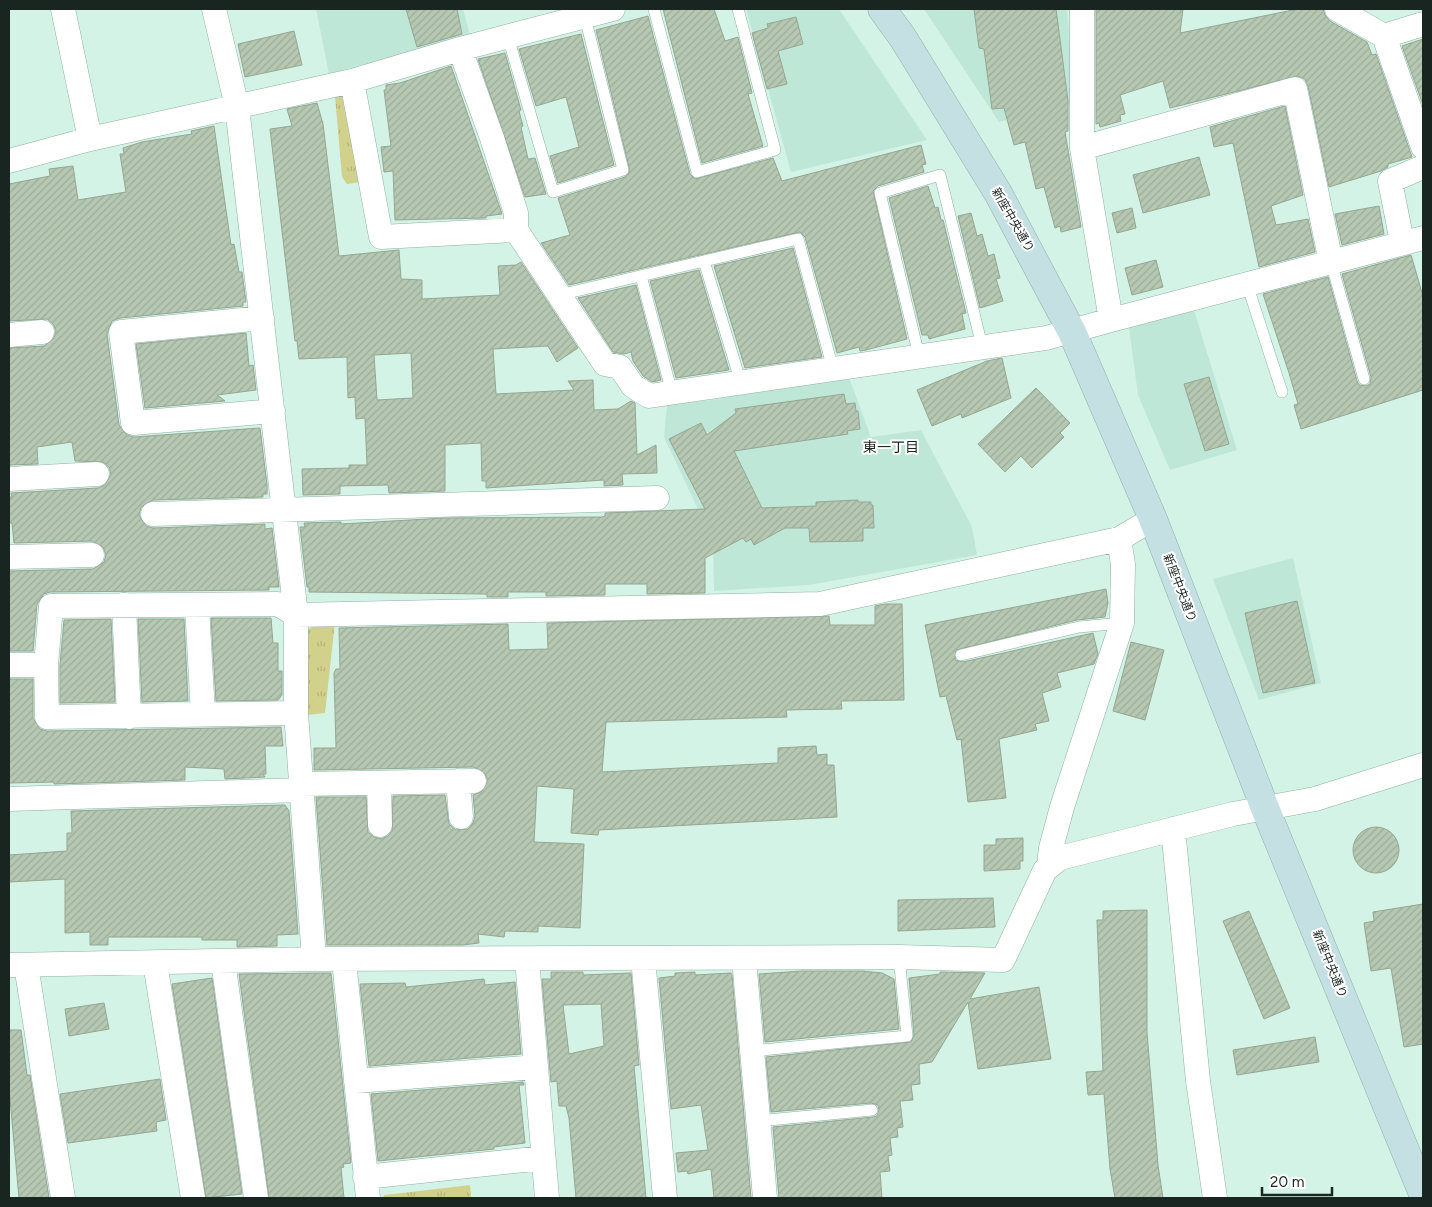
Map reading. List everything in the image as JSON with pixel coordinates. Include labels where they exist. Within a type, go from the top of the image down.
[{"type":"street","points":[[63,9],[90,139]]},
{"type":"street","points":[[214,9],[238,108],[296,615],[296,713],[314,959]]},
{"type":"street","points":[[9,161],[90,139],[238,108],[352,81],[460,49],[613,9]]},
{"type":"street","name":"新座中央通り","points":[[882,9],[903,38],[998,193],[1072,332],[1153,519],[1265,808],[1423,1194]]},
{"type":"street","points":[[1082,9],[1082,148],[1110,320]]},
{"type":"street","points":[[1338,9],[1384,36],[1423,147]]},
{"type":"street","points":[[1384,36],[1423,24]]},
{"type":"street","points":[[460,49],[516,213],[516,230],[605,364],[620,367],[633,386],[649,396],[1046,338],[1413,240],[1390,181],[1423,167]]},
{"type":"street","points":[[352,81],[381,237],[516,230]]},
{"type":"street","points":[[1082,148],[1295,89],[1331,262]]},
{"type":"street","points":[[262,318],[122,332],[133,423],[273,411]]},
{"type":"street","points":[[9,335],[42,332]]},
{"type":"street","points":[[9,478],[98,474]]},
{"type":"street","points":[[153,514],[284,508],[657,498]]},
{"type":"street","points":[[296,713],[47,718],[46,665],[51,606],[278,604],[296,615],[820,604],[1119,539],[1153,519]]},
{"type":"street","points":[[63,1198],[17,965],[314,959],[899,958],[1003,960],[1049,865],[1051,848],[1062,807],[1122,623],[1123,564],[1119,539]]},
{"type":"street","points":[[9,556],[92,555]]},
{"type":"street","points":[[124,605],[129,717]]},
{"type":"street","points":[[197,606],[203,714]]},
{"type":"street","points":[[9,665],[46,665]]},
{"type":"street","points":[[1049,865],[1060,858],[1173,829],[1265,808],[1315,799],[1423,765]]},
{"type":"street","points":[[9,800],[379,782],[466,781],[461,817]]},
{"type":"street","points":[[379,782],[380,825]]},
{"type":"street","points":[[1173,829],[1198,1081],[1215,1198]]},
{"type":"street","points":[[643,958],[665,1198]]},
{"type":"street","points":[[527,959],[546,1198]]},
{"type":"street","points":[[744,959],[765,1198]]},
{"type":"street","points":[[344,960],[366,1188],[543,1158]]},
{"type":"street","points":[[223,961],[256,1198]]},
{"type":"street","points":[[155,963],[193,1198]]},
{"type":"street","points":[[356,1081],[536,1067]]},
{"type":"lane","points":[[654,9],[697,172],[775,150],[738,9]]},
{"type":"lane","points":[[508,37],[553,192],[623,170],[585,16]]},
{"type":"lane","points":[[919,356],[880,192],[940,175],[982,346]]},
{"type":"lane","points":[[559,295],[798,240],[833,368]]},
{"type":"lane","points":[[704,262],[741,383]]},
{"type":"lane","points":[[1331,262],[1364,379]]},
{"type":"lane","points":[[641,276],[672,393]]},
{"type":"lane","points":[[1247,284],[1282,392]]},
{"type":"lane","points":[[961,655],[1079,627],[1122,623]]},
{"type":"lane","points":[[752,1051],[907,1036],[899,958]]},
{"type":"lane","points":[[758,1121],[872,1110]]},
{"type":"shaded area","points":[[316,9],[463,9],[470,35],[329,74]]},
{"type":"shaded area","points":[[746,9],[839,9],[927,140],[791,172]]},
{"type":"shaded area","points":[[924,9],[1067,9],[1074,103],[999,122]]},
{"type":"shaded area","points":[[1193,307],[1237,450],[1170,470],[1138,395],[1129,328],[1134,321]]},
{"type":"shaded area","points":[[848,375],[871,437],[921,430],[972,527],[977,555],[809,585],[714,591],[713,541],[664,437],[667,405],[712,400]]},
{"type":"shaded area","points":[[1293,558],[1321,683],[1259,700],[1213,579]]},
{"type":"green space","points":[[341,95],[349,106],[361,182],[347,184],[342,177],[335,96]]},
{"type":"green space","points":[[317,622],[335,622],[325,713],[307,715],[303,635]]},
{"type":"green space","points":[[470,1185],[471,1198],[382,1198],[385,1195]]},
{"type":"building","points":[[406,9],[457,9],[462,34],[417,47]]},
{"type":"building","points":[[663,9],[714,9],[725,41],[738,37],[752,93],[748,94],[763,146],[702,163]]},
{"type":"building","points":[[974,9],[1056,9],[1068,101],[1068,131],[1065,132],[1081,227],[1061,232],[1060,226],[1055,228],[1044,187],[1036,189],[1025,142],[1014,145],[1004,108],[992,109],[984,49],[979,48]]},
{"type":"building","points":[[1096,9],[1183,9],[1180,33],[1298,9],[1323,9],[1330,21],[1367,42],[1372,55],[1376,54],[1412,157],[1388,164],[1388,167],[1381,171],[1329,187],[1308,86],[1305,79],[1298,76],[1170,108],[1163,81],[1120,95],[1125,114],[1120,115],[1121,121],[1100,127],[1099,123],[1096,124]]},
{"type":"building","points":[[648,16],[690,174],[695,179],[773,158],[782,181],[921,145],[926,164],[922,165],[924,172],[878,186],[873,191],[907,339],[866,350],[860,351],[859,347],[837,353],[805,237],[800,232],[569,285],[541,243],[570,235],[558,198],[625,177],[630,171],[596,30]]},
{"type":"building","points":[[796,17],[803,44],[778,51],[787,84],[767,89],[752,33],[768,28],[767,24]]},
{"type":"building","points":[[294,31],[302,65],[245,77],[238,44]]},
{"type":"building","points":[[581,34],[614,165],[558,183],[550,156],[579,147],[566,97],[536,106],[519,49]]},
{"type":"building","points":[[1423,39],[1423,105],[1402,46]]},
{"type":"building","points":[[505,53],[521,110],[519,111],[523,126],[521,127],[528,159],[535,158],[546,194],[525,197],[478,59]]},
{"type":"building","points":[[451,66],[502,214],[486,216],[486,218],[395,220],[393,171],[384,172],[381,147],[391,146],[384,90],[386,90],[386,85],[400,83]]},
{"type":"building","points":[[317,103],[323,124],[339,256],[399,250],[401,279],[422,280],[422,299],[500,295],[498,266],[516,265],[521,262],[578,348],[557,362],[548,346],[493,349],[496,394],[574,390],[568,381],[593,380],[594,410],[618,409],[631,401],[635,403],[637,455],[656,445],[657,473],[622,474],[623,485],[604,486],[604,480],[486,488],[486,481],[482,481],[481,443],[445,445],[445,491],[389,493],[388,485],[340,486],[340,494],[303,495],[302,469],[349,468],[349,465],[367,465],[365,418],[356,419],[355,397],[348,398],[347,357],[299,359],[297,341],[295,341],[270,129],[292,126],[287,109]],"holes":[[[411,353],[413,398],[377,400],[374,355]]]},
{"type":"building","points":[[1285,106],[1303,195],[1271,206],[1276,225],[1308,219],[1315,252],[1259,267],[1233,143],[1214,147],[1210,127]]},
{"type":"building","points":[[214,126],[231,245],[234,244],[239,272],[242,272],[246,302],[243,302],[243,306],[120,318],[112,321],[107,334],[119,425],[127,435],[134,437],[260,428],[267,485],[267,494],[263,494],[263,497],[153,500],[141,507],[139,515],[146,526],[153,528],[265,524],[265,529],[272,528],[279,587],[269,587],[269,590],[50,592],[44,594],[37,604],[33,651],[9,651],[9,571],[93,569],[104,562],[106,555],[103,547],[92,541],[14,543],[12,523],[9,523],[9,497],[12,497],[11,493],[98,488],[105,485],[111,474],[109,467],[103,462],[75,461],[72,442],[37,447],[38,464],[9,465],[9,348],[44,346],[54,338],[56,331],[53,324],[47,319],[9,321],[9,184],[50,176],[49,169],[73,166],[78,200],[126,192],[120,154],[124,154],[123,148],[142,142],[192,134],[191,131]]},
{"type":"building","points":[[1199,157],[1210,195],[1143,213],[1133,175]]},
{"type":"building","points":[[928,186],[935,208],[938,207],[941,220],[943,220],[966,313],[962,314],[965,329],[929,339],[928,335],[922,335],[889,198]]},
{"type":"building","points":[[1379,206],[1384,234],[1342,245],[1335,214]]},
{"type":"building","points":[[1132,208],[1136,228],[1117,233],[1112,213]]},
{"type":"building","points":[[971,213],[977,236],[982,234],[988,256],[994,254],[1000,278],[996,279],[1003,301],[980,308],[958,216]]},
{"type":"building","points":[[793,248],[822,357],[745,368],[714,266]]},
{"type":"building","points":[[1411,255],[1423,296],[1423,390],[1301,429],[1294,405],[1298,404],[1263,294],[1328,277],[1357,381],[1359,385],[1366,386],[1370,384],[1371,377],[1342,274]]},
{"type":"building","points":[[1156,260],[1163,287],[1132,295],[1125,268]]},
{"type":"building","points":[[699,270],[729,370],[676,378],[650,281]]},
{"type":"building","points":[[636,285],[661,380],[652,382],[643,376],[633,361],[631,352],[624,354],[613,352],[578,298]]},
{"type":"building","points":[[246,333],[249,366],[253,365],[256,390],[217,395],[225,401],[145,408],[136,344]]},
{"type":"building","points":[[1002,358],[1011,398],[962,418],[961,414],[932,426],[917,390],[987,361]]},
{"type":"building","points":[[1209,377],[1229,444],[1205,451],[1184,384]]},
{"type":"building","points":[[1036,388],[1070,423],[1060,433],[1064,437],[1032,468],[1021,456],[1005,472],[978,444]]},
{"type":"building","points":[[844,394],[846,404],[855,403],[860,429],[847,431],[848,434],[734,451],[762,508],[816,506],[816,502],[858,500],[858,502],[871,502],[871,505],[873,505],[874,528],[863,528],[863,541],[810,542],[809,528],[785,528],[754,545],[751,539],[746,542],[743,538],[705,558],[705,593],[647,594],[647,584],[605,584],[605,595],[546,596],[546,592],[508,592],[508,597],[487,597],[487,594],[309,592],[309,587],[307,587],[300,527],[305,527],[304,523],[341,522],[341,524],[444,518],[602,517],[605,516],[605,513],[705,509],[669,439],[701,423],[707,435],[736,413],[735,409]]},
{"type":"building","points":[[1106,589],[1108,603],[1105,617],[1077,620],[956,650],[955,660],[963,662],[1093,633],[1098,654],[1094,664],[1057,673],[1061,687],[1042,693],[1049,721],[1035,724],[1037,730],[999,739],[1006,798],[968,802],[961,739],[957,740],[946,696],[940,697],[925,625]]},
{"type":"building","points":[[1297,601],[1315,683],[1263,693],[1245,613]]},
{"type":"building","points":[[902,604],[904,700],[841,701],[842,709],[786,710],[787,717],[606,722],[602,772],[778,763],[778,748],[816,746],[817,755],[827,754],[827,765],[834,765],[837,817],[599,830],[598,835],[571,833],[574,789],[537,786],[534,842],[584,844],[580,928],[538,926],[538,932],[505,931],[504,937],[478,934],[479,943],[463,945],[327,945],[316,797],[366,797],[368,832],[374,837],[381,839],[388,836],[392,831],[393,796],[445,795],[449,824],[456,830],[468,829],[473,823],[475,816],[473,795],[481,792],[488,781],[485,774],[474,767],[314,770],[314,748],[336,748],[334,673],[336,669],[340,669],[339,628],[508,624],[509,650],[548,649],[547,623],[829,616],[830,625],[875,625],[875,606]]},
{"type":"building","points":[[211,618],[271,618],[273,643],[278,643],[278,671],[282,671],[282,695],[278,700],[216,701]]},
{"type":"building","points":[[111,619],[115,702],[60,703],[60,665],[64,620]]},
{"type":"building","points":[[138,619],[184,619],[188,701],[142,702]]},
{"type":"building","points":[[1131,642],[1164,650],[1145,720],[1113,711]]},
{"type":"building","points":[[9,679],[33,679],[33,718],[40,729],[47,731],[281,727],[283,746],[265,746],[266,774],[263,774],[265,777],[225,779],[224,769],[185,767],[185,780],[54,784],[54,782],[9,783]]},
{"type":"building","points":[[285,805],[289,811],[298,934],[277,935],[277,946],[237,947],[237,940],[202,940],[202,937],[108,937],[108,945],[90,945],[90,932],[65,933],[65,879],[9,882],[9,855],[67,851],[67,833],[72,833],[71,811]]},
{"type":"building","points":[[1376,827],[1389,831],[1395,837],[1399,850],[1395,863],[1389,869],[1376,873],[1363,869],[1357,863],[1353,850],[1357,837],[1363,831]]},
{"type":"building","points":[[1023,838],[1023,861],[1020,861],[1020,869],[984,871],[984,845],[996,845],[996,839]]},
{"type":"building","points":[[993,898],[995,927],[898,931],[898,900]]},
{"type":"building","points":[[1423,904],[1423,1044],[1404,1047],[1391,968],[1371,971],[1364,923],[1374,921],[1373,912]]},
{"type":"building","points":[[1147,910],[1147,1033],[1158,1165],[1163,1198],[1115,1198],[1110,1169],[1104,1094],[1088,1095],[1086,1072],[1103,1071],[1097,920],[1103,920],[1103,911]]},
{"type":"building","points":[[1249,911],[1290,1008],[1264,1019],[1223,921]]},
{"type":"building","points":[[802,971],[862,971],[882,973],[894,979],[899,1029],[765,1042],[759,974]]},
{"type":"building","points":[[551,972],[583,972],[583,975],[631,973],[639,1065],[634,1066],[646,1198],[576,1198],[569,1118],[566,1106],[559,1106],[557,1081],[551,1082],[542,979],[551,979]],"holes":[[[601,1004],[604,1046],[569,1054],[563,1005]]]},
{"type":"building","points":[[695,972],[695,975],[731,973],[732,975],[751,1198],[714,1198],[711,1169],[688,1174],[687,1171],[678,1172],[676,1153],[708,1150],[701,1105],[671,1109],[659,978],[675,976],[675,973]]},
{"type":"building","points":[[940,972],[985,973],[970,999],[1039,987],[1051,1059],[978,1069],[968,1002],[932,1062],[919,1064],[920,1084],[911,1085],[913,1100],[900,1101],[903,1127],[897,1128],[898,1137],[890,1138],[892,1155],[888,1156],[890,1171],[880,1172],[882,1198],[779,1198],[773,1127],[873,1117],[877,1116],[879,1110],[878,1105],[871,1103],[771,1112],[766,1057],[911,1042],[914,1035],[909,978],[940,974]]},
{"type":"building","points":[[331,973],[351,1163],[343,1164],[344,1167],[341,1168],[344,1198],[269,1198],[239,974]]},
{"type":"building","points":[[212,978],[242,1194],[206,1198],[172,984]]},
{"type":"building","points":[[484,979],[485,985],[515,982],[521,1054],[369,1066],[360,984],[405,983],[406,987]]},
{"type":"building","points":[[104,1003],[109,1029],[69,1036],[65,1009]]},
{"type":"building","points":[[9,1030],[21,1030],[49,1198],[19,1198],[9,1088]]},
{"type":"building","points":[[1315,1037],[1319,1062],[1237,1075],[1233,1050]]},
{"type":"building","points":[[160,1079],[166,1120],[156,1122],[157,1131],[68,1143],[60,1094]]},
{"type":"building","points":[[523,1082],[524,1085],[519,1085],[525,1143],[494,1147],[494,1149],[378,1161],[371,1094]]},
{"type":"district","name":"東一丁目","points":[[891,447]]}]
